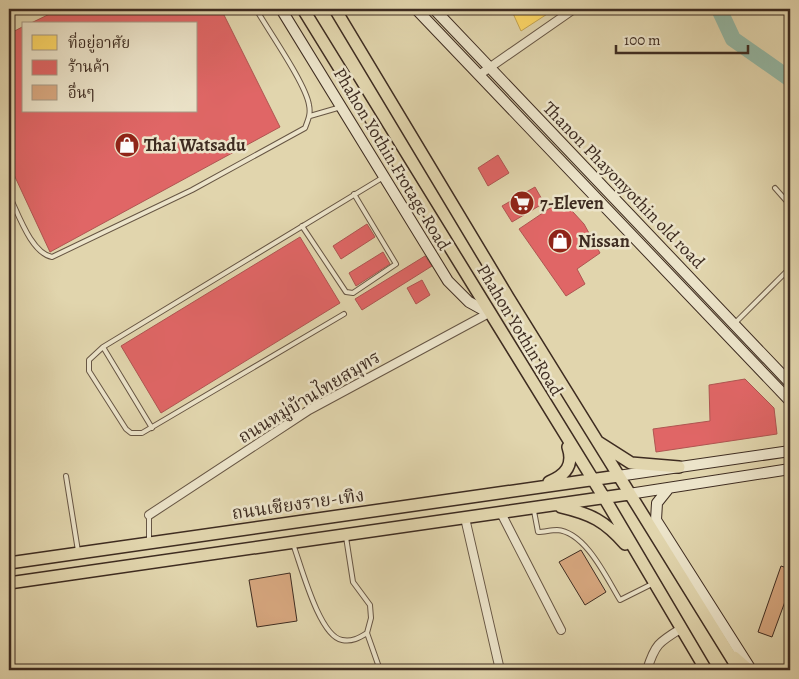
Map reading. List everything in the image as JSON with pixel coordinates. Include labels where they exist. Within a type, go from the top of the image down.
[{"type":"main road","name":"Phahon Yothin Frotage Road","points":[[281,9],[448,282],[469,302],[488,313]]},
{"type":"main road","name":"Phahon Yothin Road","points":[[303,9],[488,313],[605,498],[706,670]]},
{"type":"main road","name":"Phahon Yothin Road","points":[[335,9],[596,442],[738,670]]},
{"type":"main road","name":"Thanon Phayonyothin old road","points":[[416,9],[790,401]]},
{"type":"main road","name":"Thanon Phayonyothin old road","points":[[434,9],[790,383]]},
{"type":"main road","points":[[538,487],[560,476],[570,466],[571,457],[564,435]]},
{"type":"main road","points":[[596,442],[631,463],[679,467]]},
{"type":"main road","points":[[618,476],[790,451]]},
{"type":"main road","points":[[9,583],[605,498],[790,469]]},
{"type":"main road","name":"ถนนเชียงราย-เทิง","points":[[9,563],[618,476]]},
{"type":"main road","points":[[669,488],[657,503],[656,520],[750,670]]},
{"type":"main road","points":[[554,505],[586,512],[604,522],[646,568]]},
{"type":"main road","points":[[726,650],[750,670]]},
{"type":"street","points":[[479,75],[489,66],[574,9]]},
{"type":"street","name":"ถนนหมู่บ้านไทยสมุทร","points":[[149,515],[309,410],[488,313]]},
{"type":"street","points":[[501,513],[561,630]]},
{"type":"street","points":[[465,518],[500,670]]},
{"type":"street","points":[[647,670],[658,642],[682,628]]},
{"type":"lane","points":[[9,195],[35,248],[43,256],[52,257],[192,190],[305,128],[310,116],[309,104],[303,89],[256,9]]},
{"type":"lane","points":[[310,116],[341,107]]},
{"type":"lane","points":[[344,314],[152,428],[137,434],[126,429],[89,371],[91,356],[103,347],[383,177]]},
{"type":"lane","points":[[775,188],[790,205]]},
{"type":"lane","points":[[302,226],[346,292],[353,293],[396,264],[354,194]]},
{"type":"lane","points":[[734,324],[790,268]]},
{"type":"lane","points":[[103,347],[152,428]]},
{"type":"lane","points":[[66,476],[78,553]]},
{"type":"lane","points":[[533,508],[538,532],[558,530],[570,534],[582,543],[620,600],[655,583]]},
{"type":"lane","points":[[149,515],[149,543]]},
{"type":"lane","points":[[346,535],[353,582],[370,605],[371,618],[367,633],[380,670]]},
{"type":"lane","points":[[293,542],[320,618],[330,632],[340,640],[355,640],[367,633]]},
{"type":"building: ที่อยู่อาศัย","points":[[511,9],[555,9],[521,31]]},
{"type":"building: ร้านค้า","name":"Thai Watsadu","points":[[60,9],[221,9],[280,127],[50,252],[9,164],[9,34],[22,27],[22,112],[198,112],[198,22],[33,22]]},
{"type":"building: ร้านค้า","points":[[498,155],[509,173],[488,186],[478,168]]},
{"type":"building: ร้านค้า","points":[[535,187],[544,203],[512,222],[502,206]]},
{"type":"building: ร้านค้า","name":"Nissan","points":[[562,200],[584,224],[600,253],[577,269],[585,284],[566,296],[519,229]]},
{"type":"building: ร้านค้า","points":[[367,224],[375,237],[341,259],[333,246]]},
{"type":"building: ร้านค้า","points":[[300,237],[340,303],[161,413],[121,346]]},
{"type":"building: ร้านค้า","points":[[383,252],[390,264],[356,286],[349,273]]},
{"type":"building: ร้านค้า","points":[[425,256],[432,266],[362,310],[355,299]]},
{"type":"building: ร้านค้า","points":[[422,280],[430,295],[416,304],[407,288]]},
{"type":"building: ร้านค้า","points":[[745,379],[774,408],[777,434],[656,452],[653,429],[710,421],[709,385]]},
{"type":"building: อื่นๆ","points":[[581,550],[606,592],[585,605],[559,562]]},
{"type":"building: อื่นๆ","points":[[781,566],[790,569],[790,588],[772,637],[758,632]]},
{"type":"building: อื่นๆ","points":[[290,573],[297,621],[257,627],[249,580]]},
{"type":"waterway","points":[[719,9],[733,39],[790,79]]},
{"type":"place","name":"Thai Watsadu","points":[[127,145]]},
{"type":"place","name":"7-Eleven","points":[[522,203]]},
{"type":"place","name":"Nissan","points":[[560,241]]}]
